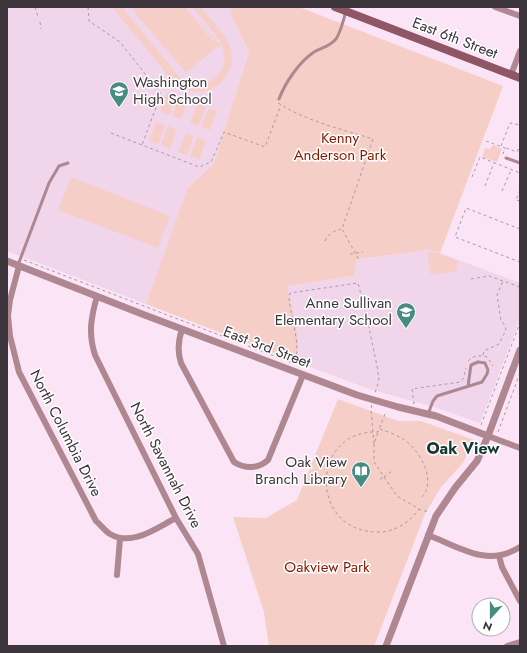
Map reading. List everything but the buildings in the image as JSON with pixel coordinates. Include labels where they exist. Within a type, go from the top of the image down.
[{"type":"main road","name":"East 6th Street","points":[[334,7],[520,78]]},
{"type":"street","points":[[495,7],[520,16]]},
{"type":"street","points":[[511,75],[520,51]]},
{"type":"street","name":"East 3rd Street","points":[[7,261],[303,375],[373,400],[428,414],[520,448]]},
{"type":"street","name":"North Columbia Drive","points":[[18,266],[8,316],[10,336],[19,372],[96,521],[108,533],[120,539]]},
{"type":"street","name":"North Savannah Drive","points":[[97,296],[92,314],[91,330],[91,342],[95,355],[176,518],[198,554],[224,646]]},
{"type":"street","points":[[182,329],[178,343],[178,354],[181,364],[234,462],[244,467],[254,467],[268,460],[303,375]]},
{"type":"street","points":[[386,646],[436,516],[455,488],[473,467],[488,436],[520,350]]},
{"type":"street","points":[[117,575],[120,539],[133,539],[176,518]]},
{"type":"street","points":[[428,535],[482,556],[499,556],[520,547]]},
{"type":"street","points":[[499,556],[502,567],[520,601]]},
{"type":"street","points":[[507,646],[520,642]]},
{"type":"lane","points":[[278,101],[291,76],[302,64],[314,52],[326,47],[336,40],[346,11]]},
{"type":"lane","points":[[506,158],[520,163]]},
{"type":"lane","points":[[18,266],[49,183],[59,166],[68,164]]},
{"type":"lane","points":[[428,414],[433,401],[437,396],[482,382],[488,370],[485,362],[478,362],[472,365],[468,386]]},
{"type":"path","points":[[35,7],[38,17]]},
{"type":"path","points":[[88,7],[89,21],[120,42],[161,94],[142,145]]},
{"type":"path","points":[[40,22],[41,29]]},
{"type":"path","points":[[278,101],[293,112],[336,128],[373,139],[342,229],[359,260]]},
{"type":"path","points":[[111,133],[199,167],[211,162],[224,132],[266,147],[282,105]]},
{"type":"path","points":[[501,146],[510,122],[520,125]]},
{"type":"path","points":[[486,140],[520,153]]},
{"type":"path","points":[[517,152],[520,145]]},
{"type":"path","points":[[501,159],[506,148]]},
{"type":"path","points":[[472,177],[480,157],[520,173]]},
{"type":"path","points":[[485,186],[494,162]]},
{"type":"path","points":[[502,191],[511,169]]},
{"type":"path","points":[[520,190],[516,200],[520,201]]},
{"type":"path","points":[[520,229],[466,208],[456,237],[520,262]]},
{"type":"path","points":[[325,241],[328,235],[334,231],[342,229]]},
{"type":"path","points":[[350,254],[363,252]]},
{"type":"path","points":[[24,260],[295,364],[297,357],[296,339],[288,298],[290,293],[358,283],[367,318],[379,380],[371,409],[374,462],[397,496],[419,509],[429,512]]},
{"type":"path","points":[[471,279],[489,276],[520,287]]},
{"type":"path","points":[[482,356],[484,351],[499,344],[506,330],[501,320],[498,295],[503,281]]},
{"type":"path","points":[[478,432],[520,322]]},
{"type":"path","points":[[414,404],[412,389],[460,382],[463,380],[468,360],[473,356],[487,357],[493,366]]},
{"type":"path","points":[[498,432],[520,374]]},
{"type":"path","points":[[374,444],[385,414]]},
{"type":"path","points":[[380,428],[406,441],[422,458],[427,481],[426,491],[421,498]]},
{"type":"path","points":[[378,432],[360,434],[351,438],[340,446],[332,458],[327,471],[326,485],[327,494],[333,508],[342,519],[350,525],[360,530],[370,532],[384,532],[398,527],[410,519],[419,509]]},
{"type":"path","points":[[380,480],[392,471]]},
{"type":"shaded area","name":"Washington High School","points":[[7,7],[232,7],[230,13],[249,52],[214,163],[187,189],[146,304],[7,251]]},
{"type":"shaded area","name":"Anne Sullivan Elementary School","points":[[428,250],[440,253],[520,283],[520,319],[480,423],[434,407],[369,389],[297,362],[299,354],[298,340],[287,286],[354,276],[357,260]]},
{"type":"green space","points":[[112,7],[122,7],[180,78],[188,83],[197,84],[212,80],[223,67],[224,58],[223,49],[218,39],[192,7],[201,7],[226,38],[229,44],[232,59],[227,76],[222,82],[207,91],[189,91],[181,88],[171,79]]},
{"type":"green space","points":[[130,7],[185,7],[214,42],[215,41],[191,11],[221,46],[219,48],[218,46],[186,73]]},
{"type":"green space","name":"Kenny Anderson Park","points":[[232,7],[299,7],[503,86],[440,253],[428,250],[361,259],[357,260],[354,276],[287,286],[297,334],[297,362],[146,304],[187,189],[214,163],[249,52],[230,13]]},
{"type":"green space","points":[[167,92],[176,96],[169,115],[160,111]]},
{"type":"green space","points":[[179,97],[188,100],[181,119],[172,116]]},
{"type":"green space","points":[[197,104],[206,107],[198,126],[190,123]]},
{"type":"green space","points":[[209,108],[217,111],[210,130],[201,127]]},
{"type":"green space","points":[[156,122],[165,125],[158,144],[149,141]]},
{"type":"green space","points":[[168,126],[177,129],[170,149],[161,145]]},
{"type":"green space","points":[[186,133],[194,136],[187,155],[178,152]]},
{"type":"green space","points":[[197,137],[206,141],[199,160],[190,156]]},
{"type":"green space","points":[[493,145],[502,149],[497,162],[482,157],[485,148],[490,149]]},
{"type":"green space","points":[[71,177],[170,216],[158,248],[58,210]]},
{"type":"green space","points":[[427,252],[438,253],[458,261],[456,271],[431,275]]},
{"type":"green space","name":"Oakview Park","points":[[338,399],[398,421],[421,421],[474,440],[463,463],[441,487],[425,514],[374,646],[269,646],[264,612],[233,517],[266,518],[297,500]]},
{"type":"place","name":"Washington High School","points":[[119,108]]},
{"type":"place","name":"Anne Sullivan Elementary School","points":[[406,329]]},
{"type":"place","name":"Oak View Branch Library","points":[[361,488]]},
{"type":"district","name":"Oak View","points":[[463,448]]}]
